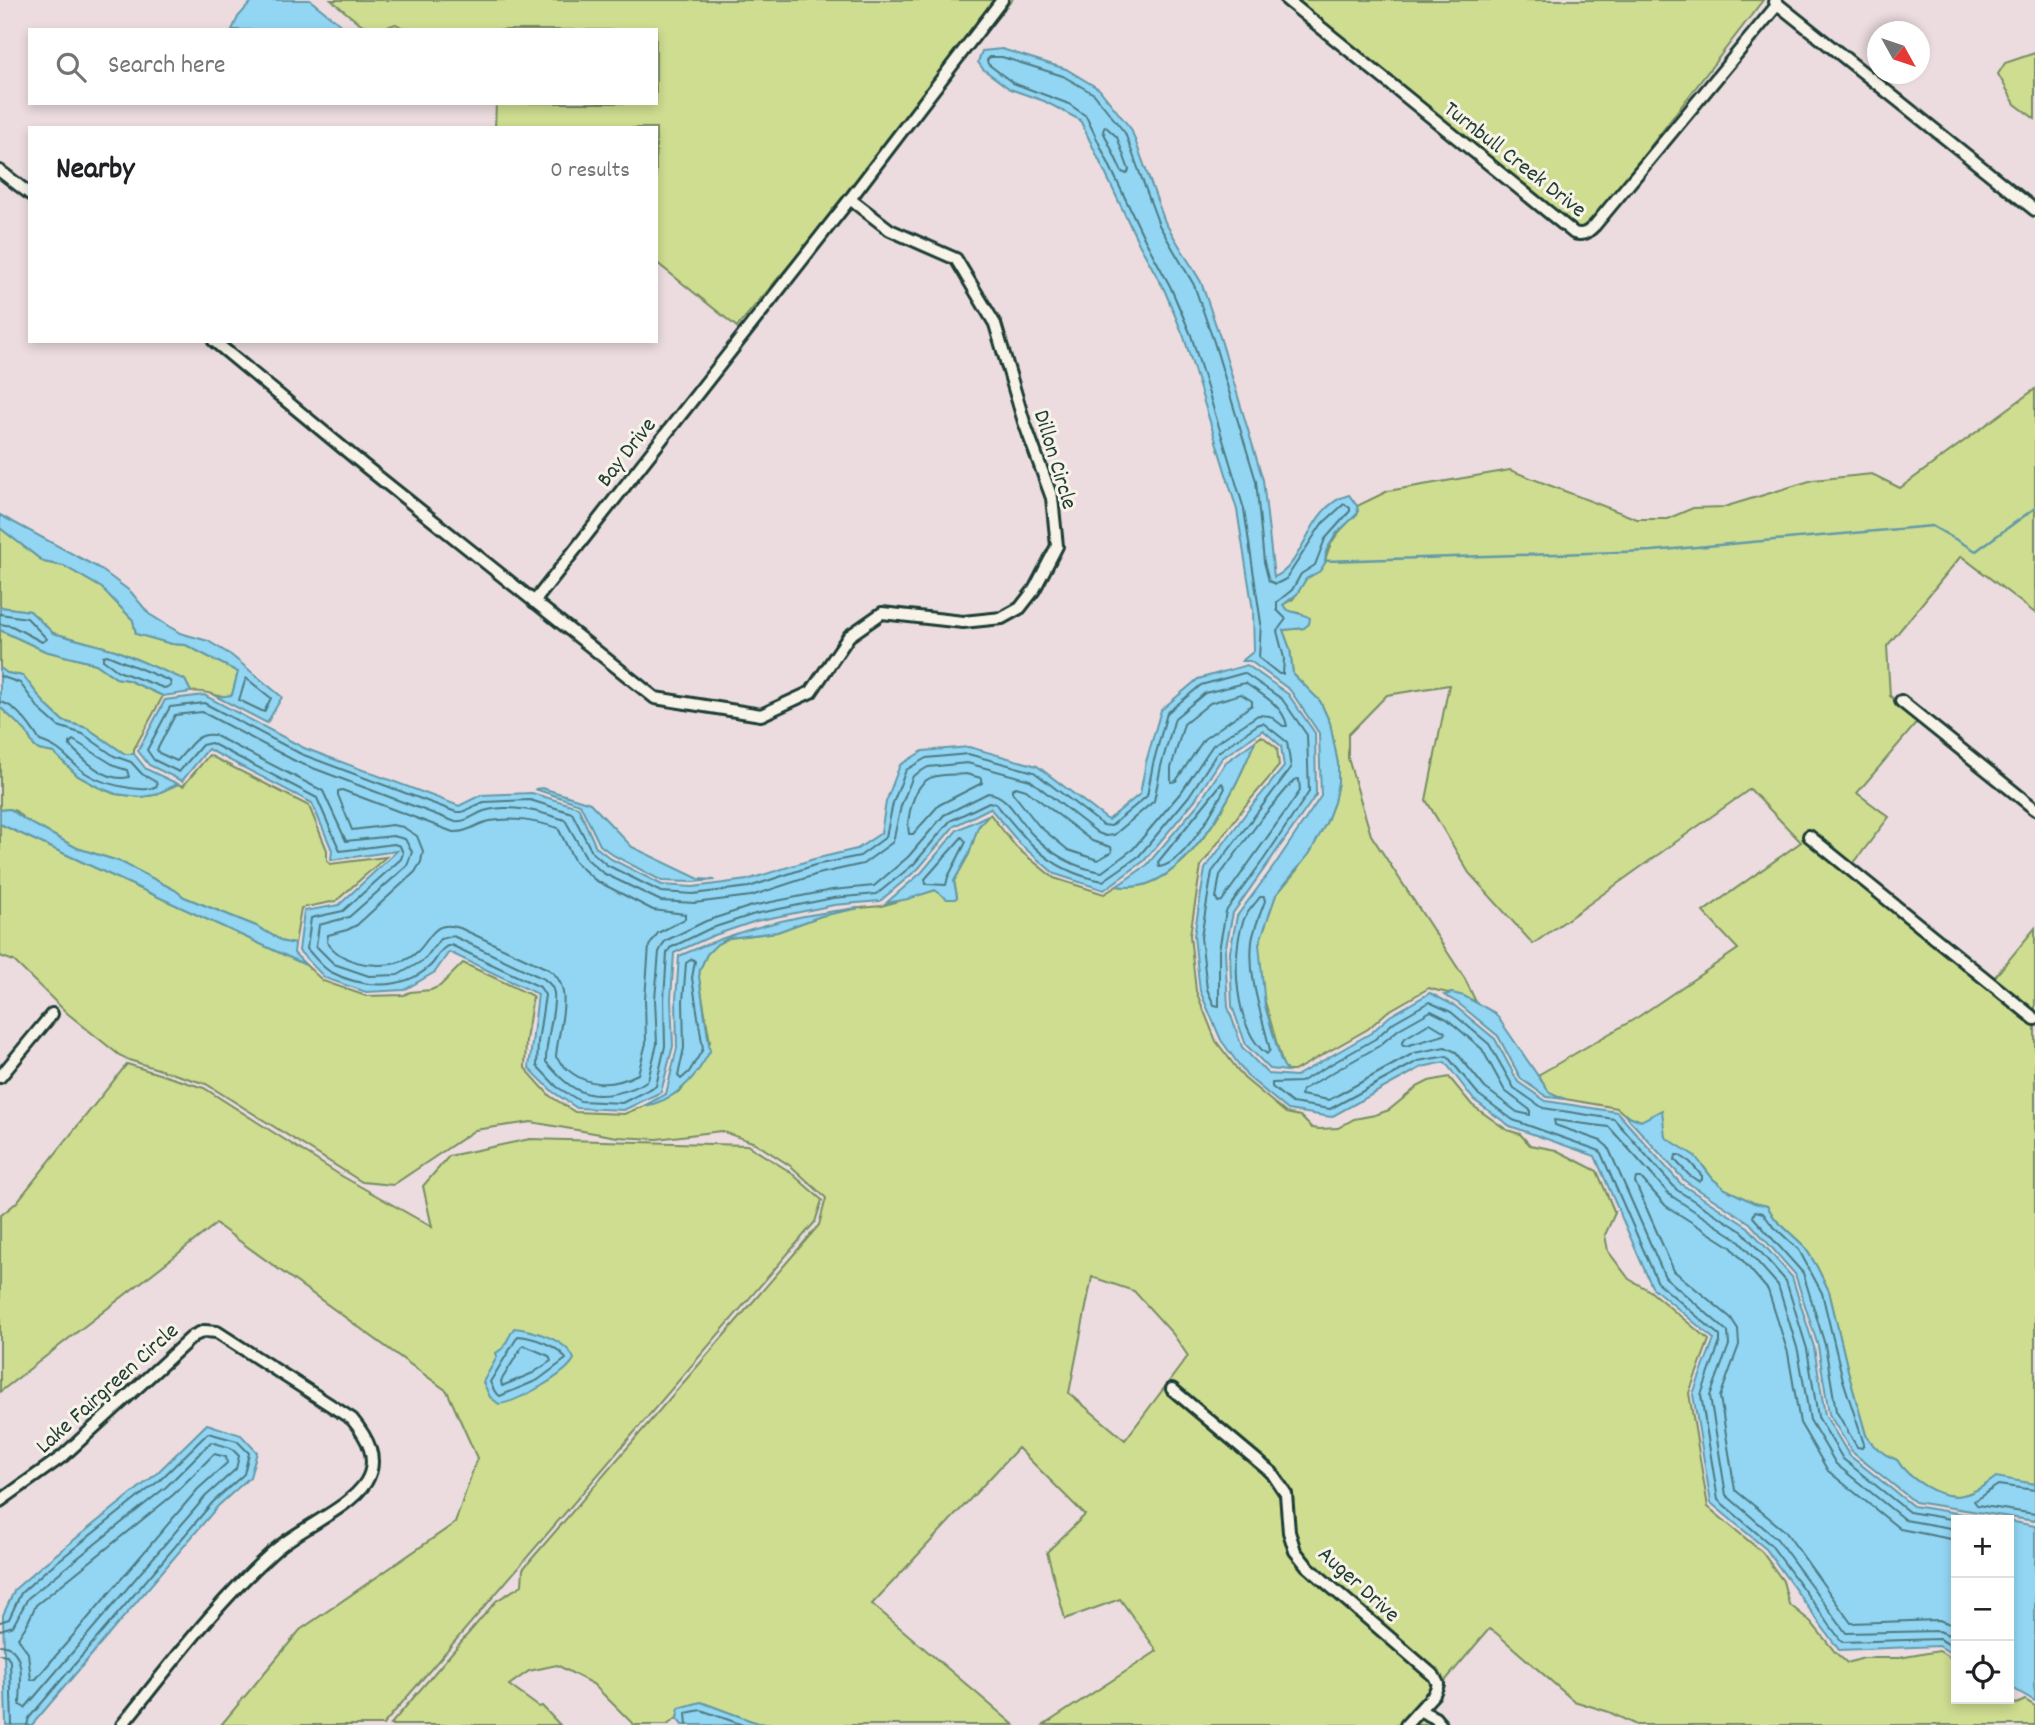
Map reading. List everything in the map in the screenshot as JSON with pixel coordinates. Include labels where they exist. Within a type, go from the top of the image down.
[{"type":"street","name":"Bay Drive","points":[[534,602],[850,199],[1002,0]]},
{"type":"street","name":"Turnbull Creek Drive","points":[[1287,0],[1513,185],[1574,233],[1581,235],[1595,225],[1775,2]]},
{"type":"street","points":[[1775,2],[2035,209]]},
{"type":"street","points":[[0,171],[28,192]]},
{"type":"street","name":"Dillon Circle","points":[[534,602],[655,698],[761,715],[811,692],[849,636],[882,613],[963,622],[1002,618],[1020,608],[1042,579],[1057,546],[1052,498],[1024,422],[995,324],[956,259],[890,230],[850,199]]},
{"type":"street","points":[[217,343],[534,602]]},
{"type":"street","points":[[1901,701],[2035,809]]},
{"type":"street","points":[[1809,836],[2035,1019]]},
{"type":"street","points":[[1,1073],[52,1014]]},
{"type":"street","name":"Lake Fairgreen Circle","points":[[0,1501],[63,1456],[193,1336],[204,1331],[217,1332],[352,1419],[366,1435],[371,1448],[372,1466],[367,1480],[354,1497],[302,1529],[235,1587],[122,1725]]},
{"type":"street","name":"Auger Drive","points":[[1172,1389],[1272,1473],[1286,1494],[1289,1532],[1295,1551],[1307,1566],[1433,1676],[1438,1684],[1421,1711]]},
{"type":"street","points":[[1406,1725],[1421,1711],[1435,1718],[1441,1725]]},
{"type":"green space","points":[[331,0],[1012,0],[737,327],[658,264],[658,126],[495,126],[496,105],[658,105],[658,28],[403,28],[396,24],[375,28],[360,24]]},
{"type":"green space","points":[[1287,0],[1763,0],[1583,234]]},
{"type":"green space","points":[[2035,53],[2035,119],[2015,104],[1998,74],[2005,63]]},
{"type":"green space","points":[[2035,389],[2035,613],[1961,556],[1887,646],[1890,696],[1920,719],[1857,793],[1889,817],[1847,872],[1994,978],[2035,928],[2035,1484],[1996,1478],[1970,1493],[1953,1496],[1935,1491],[1913,1478],[1897,1460],[1873,1446],[1866,1435],[1850,1379],[1829,1291],[1804,1246],[1775,1219],[1767,1206],[1725,1189],[1704,1167],[1641,1121],[1617,1108],[1565,1099],[1549,1092],[1538,1075],[1638,1017],[1738,949],[1703,912],[1801,842],[1750,789],[1533,944],[1469,873],[1426,800],[1449,685],[1387,695],[1348,735],[1348,758],[1371,835],[1465,979],[1476,1002],[1429,988],[1387,1012],[1368,1029],[1294,1071],[1287,1071],[1283,1066],[1262,991],[1258,954],[1260,936],[1276,895],[1297,870],[1326,823],[1334,802],[1338,764],[1330,723],[1320,701],[1293,674],[1290,649],[1283,630],[1304,628],[1303,614],[1289,611],[1282,605],[1293,599],[1306,579],[1325,563],[1333,541],[1358,513],[1357,506],[1388,491],[1510,470],[1637,519],[1667,519],[1693,508],[1724,507],[1813,480],[1872,474],[1900,488]]},
{"type":"green space","points":[[0,528],[44,562],[64,566],[102,588],[133,620],[136,634],[186,645],[238,672],[232,695],[191,692],[185,680],[115,650],[53,633],[30,611],[0,607]]},
{"type":"green space","points":[[0,630],[45,651],[96,664],[116,678],[128,680],[163,696],[134,749],[134,754],[125,754],[87,728],[63,721],[23,676],[7,673],[0,668]]},
{"type":"green space","points":[[0,707],[26,731],[39,750],[54,753],[78,776],[115,794],[141,797],[154,795],[178,784],[183,786],[209,755],[309,806],[330,864],[386,857],[336,901],[301,908],[295,944],[284,942],[256,926],[184,897],[121,862],[77,848],[25,820],[16,811],[0,810]]},
{"type":"green space","points":[[1262,736],[1277,748],[1279,766],[1245,806],[1201,866],[1190,935],[1196,991],[1216,1041],[1244,1078],[1286,1113],[1300,1116],[1312,1128],[1320,1129],[1338,1128],[1354,1119],[1389,1110],[1417,1087],[1429,1081],[1449,1077],[1472,1105],[1507,1130],[1520,1134],[1530,1145],[1556,1150],[1597,1171],[1615,1213],[1605,1235],[1608,1251],[1629,1279],[1650,1291],[1709,1340],[1689,1393],[1708,1507],[1762,1552],[1783,1581],[1789,1604],[1811,1622],[1847,1663],[1864,1658],[1899,1658],[1939,1651],[1951,1658],[1951,1704],[2017,1704],[2025,1700],[2035,1706],[2035,1725],[1636,1725],[1609,1712],[1574,1701],[1489,1629],[1428,1701],[1445,1725],[1044,1725],[1157,1651],[1120,1599],[1065,1619],[1047,1552],[1085,1515],[1018,1448],[872,1604],[1014,1725],[773,1725],[757,1723],[701,1702],[680,1708],[677,1718],[667,1725],[634,1725],[593,1684],[557,1665],[529,1671],[509,1685],[539,1707],[542,1706],[560,1725],[390,1725],[496,1601],[522,1585],[523,1569],[819,1225],[826,1198],[792,1167],[755,1143],[721,1131],[657,1139],[617,1137],[531,1122],[475,1130],[393,1185],[362,1182],[206,1084],[119,1055],[67,1013],[14,961],[0,956],[0,824],[306,965],[323,981],[366,996],[404,995],[431,990],[440,986],[463,963],[533,996],[525,1068],[550,1096],[575,1112],[624,1114],[681,1091],[710,1042],[699,978],[707,954],[717,944],[729,938],[777,932],[821,916],[849,909],[881,906],[936,890],[942,895],[957,897],[954,881],[969,854],[978,827],[990,814],[1017,848],[1054,878],[1104,894],[1117,886],[1141,886],[1164,876],[1185,859],[1204,837],[1255,741]],"holes":[[[1092,1277],[1134,1291],[1173,1334],[1188,1356],[1125,1440],[1069,1393]]]},
{"type":"green space","points":[[127,1064],[204,1088],[340,1175],[432,1227],[423,1186],[449,1156],[530,1139],[747,1145],[789,1171],[822,1200],[815,1222],[383,1725],[221,1725],[300,1630],[455,1523],[477,1458],[447,1391],[216,1224],[0,1392],[0,1216],[16,1203]]},
{"type":"water","points":[[253,0],[310,0],[345,28],[233,28],[238,17]]},
{"type":"water","points":[[1002,49],[1066,69],[1099,89],[1131,129],[1165,222],[1201,282],[1221,340],[1263,480],[1274,577],[1293,561],[1315,523],[1335,501],[1349,495],[1357,506],[1358,513],[1336,534],[1326,551],[1325,563],[1320,571],[1306,579],[1297,594],[1283,605],[1288,610],[1310,618],[1309,624],[1304,628],[1283,630],[1290,649],[1293,674],[1320,701],[1330,723],[1338,764],[1334,802],[1326,823],[1310,853],[1276,895],[1259,944],[1265,1006],[1281,1061],[1287,1071],[1270,1069],[1246,1045],[1232,1006],[1230,952],[1237,916],[1321,796],[1319,733],[1290,690],[1250,661],[1242,661],[1254,651],[1253,610],[1237,510],[1184,337],[1164,289],[1139,244],[1080,120],[1044,101],[1010,89],[983,69],[978,62],[982,51]]},
{"type":"water","points":[[0,515],[99,568],[131,592],[149,614],[180,633],[208,641],[231,655],[282,697],[267,723],[217,697],[232,695],[238,672],[186,645],[136,634],[133,620],[102,588],[64,566],[44,562],[0,528]]},
{"type":"water","points":[[0,607],[30,611],[53,633],[115,650],[185,680],[191,692],[163,696],[128,680],[116,678],[96,664],[45,651],[0,630]]},
{"type":"water","points":[[1247,665],[1288,694],[1315,733],[1316,795],[1233,913],[1225,951],[1228,1007],[1242,1047],[1268,1074],[1296,1076],[1371,1033],[1390,1016],[1430,993],[1455,1006],[1495,1039],[1518,1082],[1546,1101],[1617,1112],[1681,1184],[1748,1227],[1792,1277],[1814,1347],[1825,1415],[1849,1455],[1913,1506],[1970,1515],[1951,1515],[1951,1653],[1939,1646],[1839,1650],[1766,1549],[1711,1503],[1693,1394],[1714,1339],[1652,1287],[1595,1156],[1510,1126],[1474,1100],[1445,1062],[1422,1067],[1331,1117],[1288,1110],[1247,1076],[1221,1040],[1200,991],[1194,936],[1205,869],[1284,767],[1281,746],[1263,730],[1222,758],[1195,800],[1144,861],[1104,890],[1055,874],[1020,844],[990,808],[954,826],[919,868],[880,901],[834,905],[756,921],[674,953],[671,999],[673,1046],[661,1092],[624,1110],[577,1108],[553,1092],[529,1068],[538,994],[449,952],[435,972],[404,990],[366,992],[325,978],[299,951],[304,911],[339,905],[397,851],[331,860],[332,850],[312,803],[208,749],[182,781],[149,765],[138,751],[165,700],[204,695],[304,748],[459,806],[481,795],[532,793],[578,807],[596,847],[611,859],[662,885],[693,887],[747,880],[857,849],[881,833],[886,802],[900,765],[923,751],[969,747],[1037,766],[1108,820],[1140,794],[1161,710],[1198,679]]},
{"type":"water","points":[[0,668],[7,673],[23,676],[63,721],[87,728],[125,754],[134,754],[146,769],[178,784],[154,795],[141,797],[116,794],[78,776],[54,753],[39,750],[34,746],[26,731],[0,707]]},
{"type":"water","points":[[1255,741],[1220,812],[1184,859],[1164,876],[1141,886],[1117,886],[1147,865],[1199,803],[1226,762]]},
{"type":"water","points":[[542,788],[590,803],[632,847],[699,879],[715,880],[662,881],[613,855],[600,845],[580,804],[535,789]]},
{"type":"water","points":[[10,809],[77,848],[121,862],[184,897],[256,926],[284,942],[295,944],[294,953],[306,965],[0,824],[0,810]]},
{"type":"water","points":[[988,815],[978,827],[969,854],[954,881],[957,897],[955,899],[947,899],[935,890],[886,903],[922,872],[957,830]]},
{"type":"water","points":[[860,908],[821,916],[777,932],[729,938],[717,944],[707,954],[699,977],[710,1051],[684,1087],[666,1099],[644,1106],[666,1094],[677,1048],[679,956],[722,938],[767,925],[813,914]]},
{"type":"water","points":[[1452,993],[1464,996],[1495,1013],[1549,1092],[1565,1099],[1547,1097],[1521,1079],[1498,1036],[1444,995]]},
{"type":"water","points":[[1662,1110],[1665,1137],[1695,1156],[1713,1179],[1725,1189],[1767,1206],[1775,1219],[1804,1246],[1829,1291],[1866,1435],[1874,1446],[1897,1460],[1917,1481],[1944,1495],[1970,1493],[1996,1477],[2035,1484],[2035,1521],[2014,1518],[2014,1515],[1997,1515],[1915,1502],[1852,1452],[1829,1414],[1818,1346],[1795,1274],[1750,1223],[1685,1181],[1624,1114],[1641,1121]]},
{"type":"water","points":[[514,1328],[557,1341],[574,1359],[540,1387],[499,1404],[490,1397],[483,1382],[497,1357],[496,1353],[503,1348]]},
{"type":"water","points":[[207,1424],[241,1435],[257,1452],[250,1477],[218,1506],[32,1725],[6,1725],[3,1615],[15,1589],[155,1475]]},
{"type":"water","points":[[2014,1522],[2035,1526],[2035,1701],[2014,1689]]},
{"type":"water","points":[[701,1702],[757,1723],[773,1725],[682,1725],[677,1719],[679,1708]]},
{"type":"waterway","points":[[1325,561],[1652,551],[1932,526],[1976,551],[2035,508]]}]
